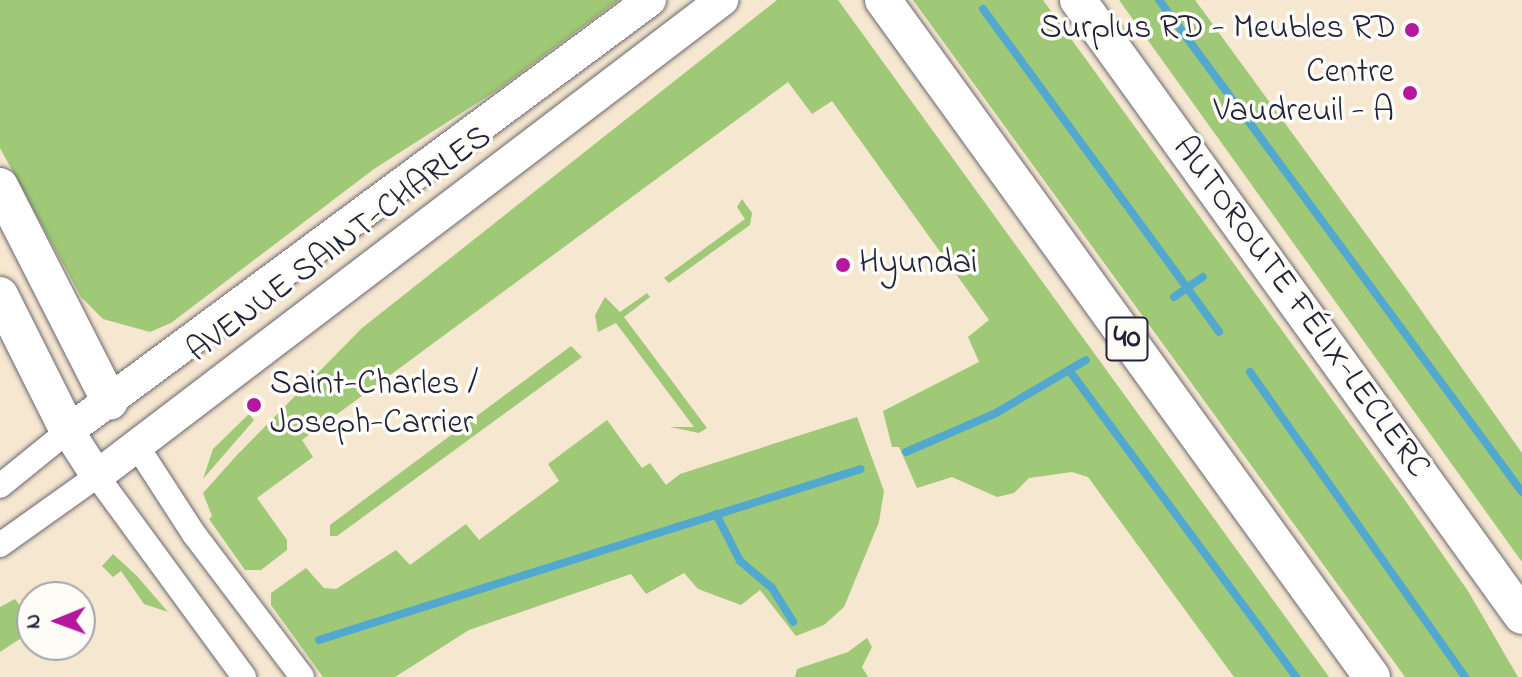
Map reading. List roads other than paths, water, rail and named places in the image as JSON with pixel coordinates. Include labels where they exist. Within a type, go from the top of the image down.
[{"type":"highway","name":"40","points":[[883,0],[1372,677]]},
{"type":"highway","name":"AUTOROUTE FÉLIX-LECLERC","points":[[1078,0],[1522,616]]},
{"type":"highway","points":[[0,186],[110,402]]},
{"type":"highway","points":[[0,295],[68,431]]},
{"type":"main road","name":"AVENUE SAINT-CHARLES","points":[[68,431],[650,0]]},
{"type":"main road","name":"AVENUE SAINT-CHARLES","points":[[97,476],[722,0]]},
{"type":"main road","points":[[110,402],[137,446]]},
{"type":"main road","points":[[68,431],[97,476]]},
{"type":"street","name":"AVENUE SAINT-CHARLES","points":[[0,486],[68,431]]},
{"type":"street","points":[[137,446],[200,543],[302,677]]},
{"type":"street","points":[[97,476],[244,677]]},
{"type":"street","name":"AVENUE SAINT-CHARLES","points":[[0,545],[97,476]]},
{"type":"waterway","points":[[1159,0],[1522,492]]},
{"type":"waterway","points":[[983,9],[1219,332]]},
{"type":"waterway","points":[[1174,297],[1203,277]]},
{"type":"waterway","points":[[906,452],[996,413],[1086,360]]},
{"type":"waterway","points":[[1069,370],[1296,677]]},
{"type":"waterway","points":[[1250,372],[1465,677]]},
{"type":"waterway","points":[[319,640],[861,469]]},
{"type":"waterway","points":[[716,514],[740,561],[772,588],[793,622]]},
{"type":"place","name":"Surplus RD - Meubles RD","points":[[1412,30]]},
{"type":"place","name":"Centre Vaudreuil - A","points":[[1410,93]]},
{"type":"place","name":"Hyundai","points":[[843,265]]},
{"type":"place","name":"Saint-Charles / Joseph-Carrier","points":[[254,405]]}]
